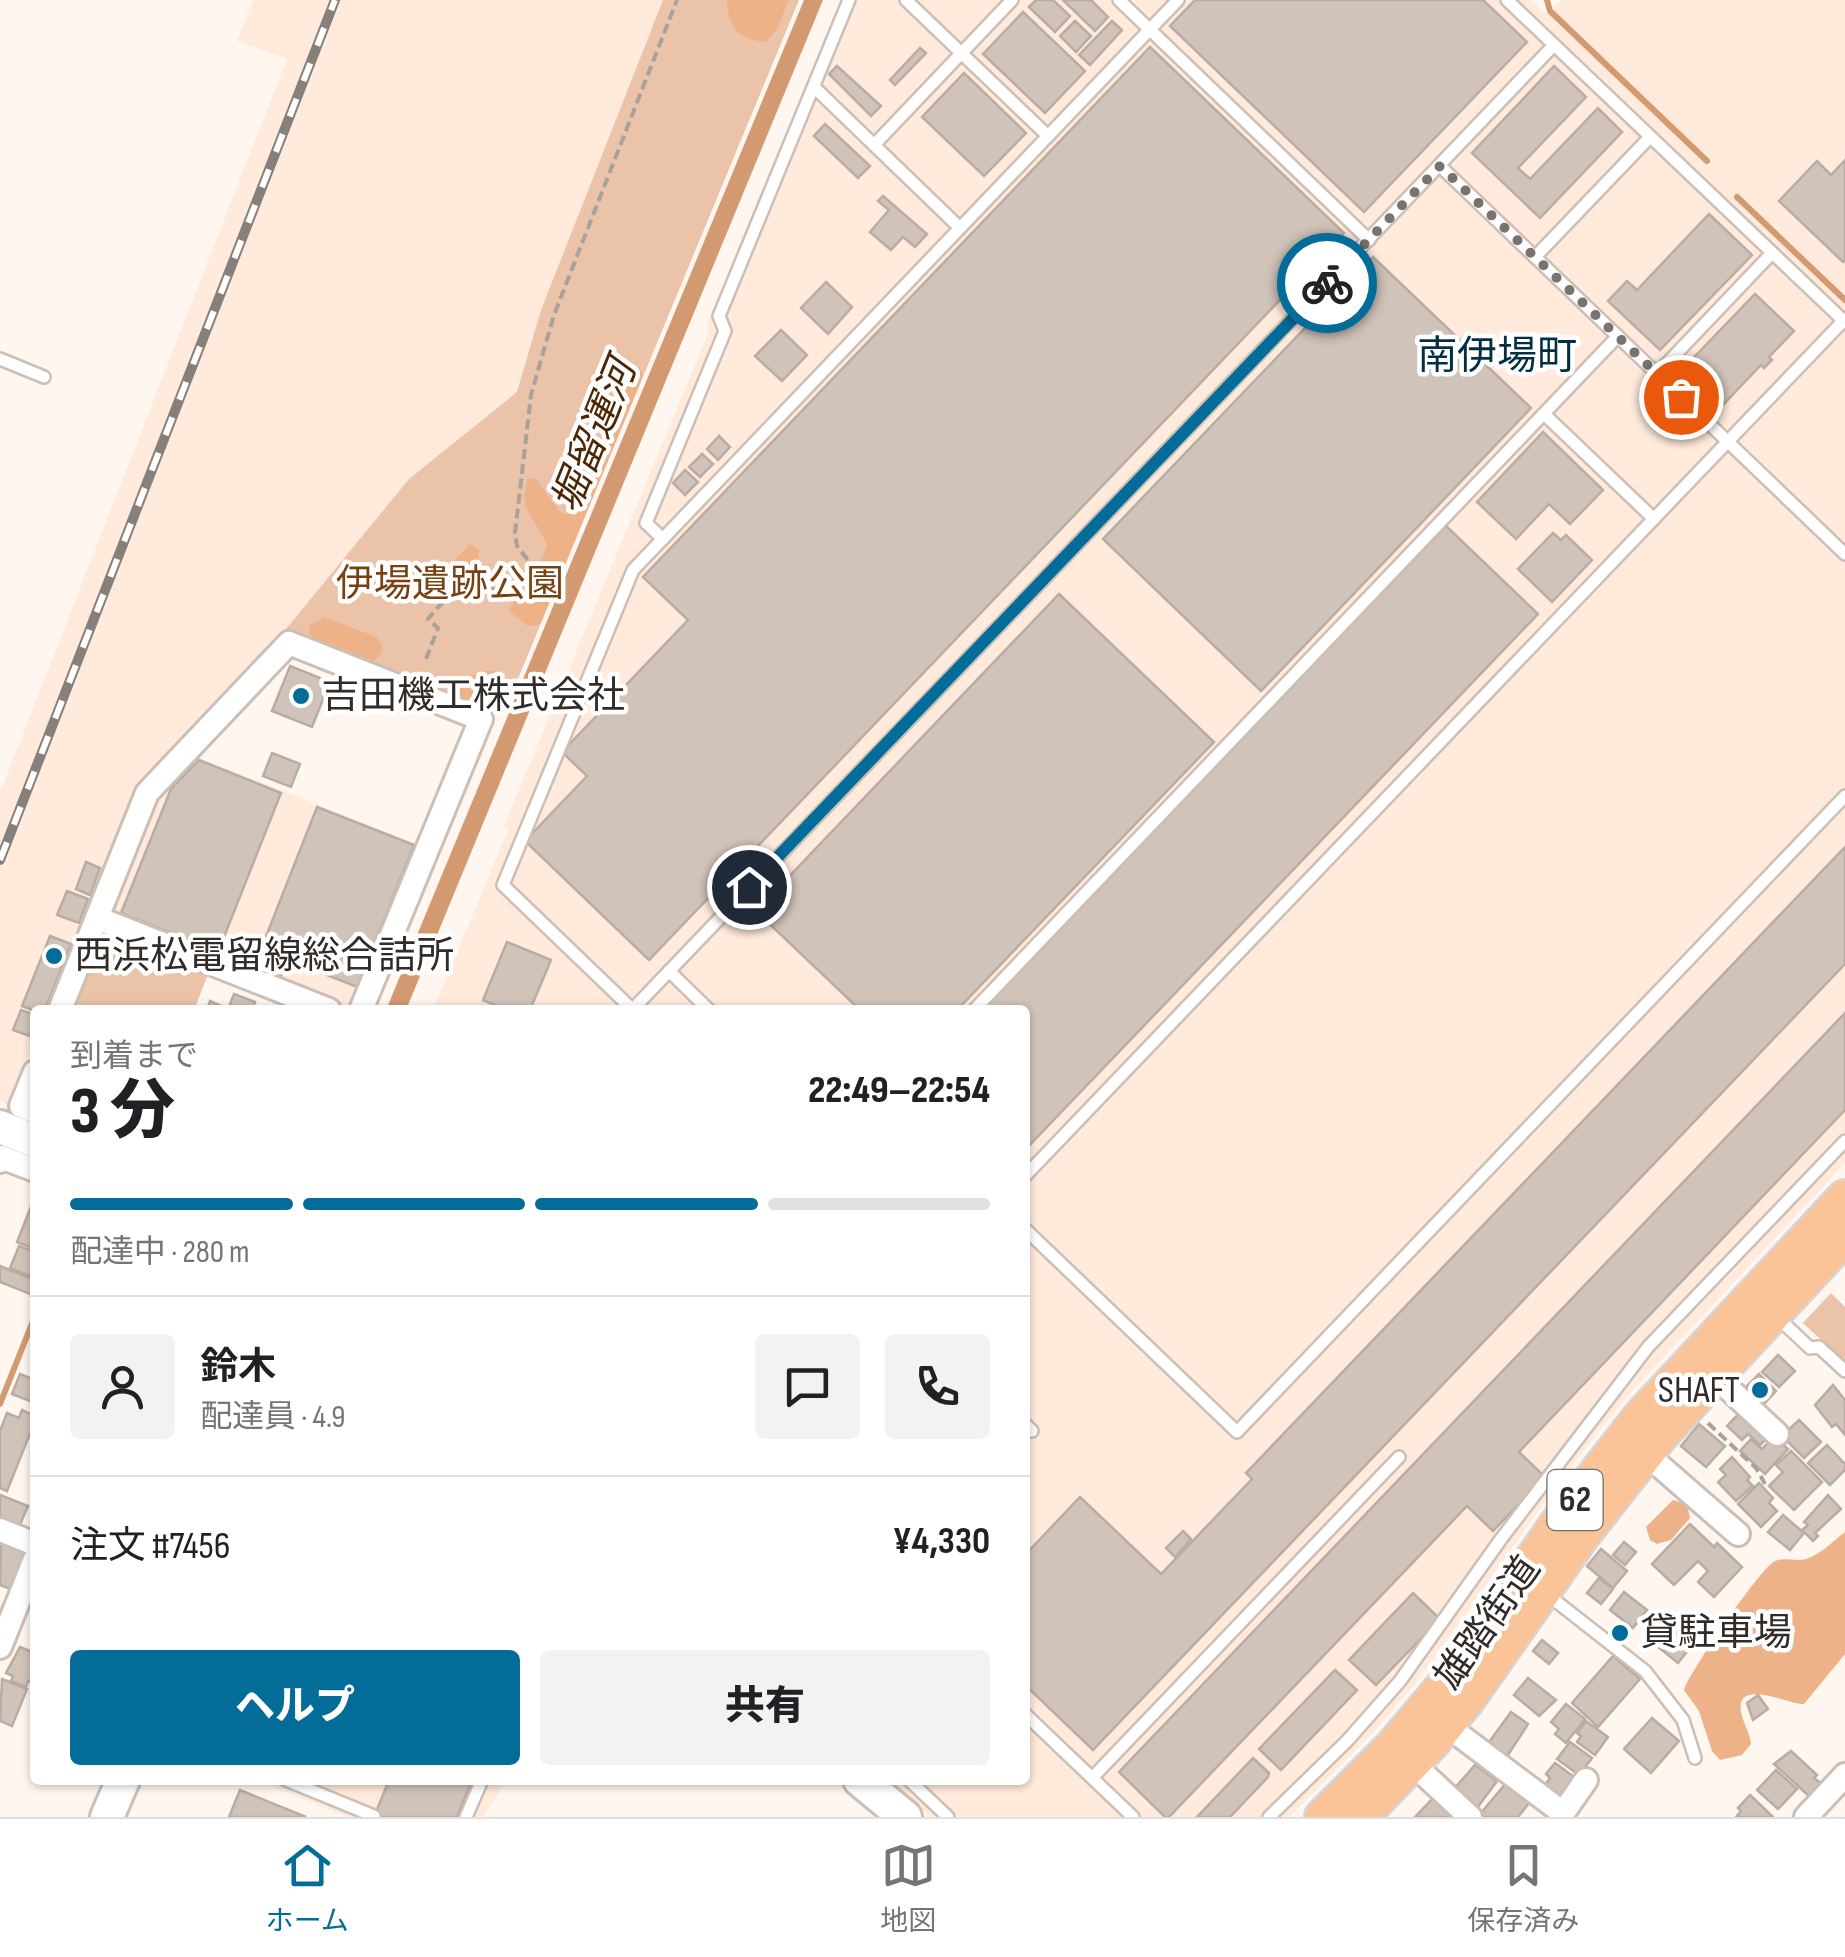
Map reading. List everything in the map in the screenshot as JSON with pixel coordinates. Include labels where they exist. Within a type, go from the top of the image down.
[{"type":"main road","name":"雄踏街道","points":[[1323,1817],[1429,1705],[1488,1589],[1570,1508],[1641,1417],[1845,1198]]},
{"type":"main road","name":"雄踏街道","points":[[1360,1817],[1446,1724],[1645,1453],[1845,1236]]},
{"type":"street","points":[[62,1005],[146,793],[289,643],[481,719],[363,1005]]},
{"type":"street","points":[[96,918],[316,1005]]},
{"type":"street","points":[[30,1085],[22,1106],[30,1110]]},
{"type":"street","points":[[0,1150],[30,1142]]},
{"type":"street","points":[[0,1150],[30,1167]]},
{"type":"street","points":[[1714,1375],[1777,1434]]},
{"type":"street","points":[[1645,1453],[1738,1534]]},
{"type":"street","points":[[0,1530],[30,1542]]},
{"type":"street","points":[[0,1647],[30,1572]]},
{"type":"street","points":[[1446,1724],[1563,1812],[1586,1780]]},
{"type":"street","points":[[1412,1763],[1470,1817]]},
{"type":"street","points":[[1812,1815],[1845,1774]]},
{"type":"street","points":[[108,1817],[121,1785]]},
{"type":"street","points":[[866,1785],[906,1817]]},
{"type":"lane","points":[[663,539],[646,523],[726,331],[719,316],[850,0]]},
{"type":"lane","points":[[906,0],[1048,136]]},
{"type":"lane","points":[[874,145],[1012,0]]},
{"type":"lane","points":[[1119,0],[1369,240]]},
{"type":"lane","points":[[627,1005],[503,885],[634,570],[1178,0]]},
{"type":"lane","points":[[1030,1171],[1844,321],[1507,0]]},
{"type":"lane","points":[[637,1005],[1554,46]]},
{"type":"lane","points":[[814,87],[960,228]]},
{"type":"lane","points":[[1535,257],[1650,137]]},
{"type":"lane","points":[[1440,166],[1845,554]]},
{"type":"lane","points":[[1657,374],[1772,254]]},
{"type":"lane","points":[[979,1005],[1618,336]]},
{"type":"lane","points":[[0,360],[44,377]]},
{"type":"lane","points":[[1544,414],[1654,519]]},
{"type":"lane","points":[[1030,1233],[1237,1432],[1845,796]]},
{"type":"lane","points":[[668,971],[704,1005]]},
{"type":"lane","points":[[1269,1817],[1488,1589],[1648,1347],[1845,1141]]},
{"type":"lane","points":[[1773,1313],[1810,1348],[1819,1348],[1844,1372]]},
{"type":"lane","points":[[1092,1778],[1400,1456]]},
{"type":"lane","points":[[1543,1591],[1644,1671],[1683,1720],[1695,1758]]},
{"type":"lane","points":[[1030,1719],[1133,1817]]},
{"type":"lane","points":[[298,1785],[374,1816]]},
{"type":"lane","points":[[466,1817],[480,1785]]},
{"type":"lane","points":[[914,1785],[948,1817]]},
{"type":"path","points":[[426,659],[438,628],[428,619],[447,598],[462,592],[522,585],[530,576],[530,564],[514,537],[526,423],[537,368],[554,314],[677,0]]},
{"type":"path","points":[[1701,1416],[1756,1468],[1765,1484]]},
{"type":"shaded area","points":[[253,0],[663,0],[541,310],[517,393],[409,479],[286,629],[136,786],[49,1005],[30,1005],[30,1052],[9,1105],[0,1101],[0,793],[287,59],[237,41]]},
{"type":"shaded area","points":[[804,0],[823,0],[408,1005],[388,1005]]},
{"type":"shaded area","points":[[841,0],[1532,0],[1546,14],[1561,0],[1845,0],[1845,1163],[1623,1401],[1560,1480],[1428,1668],[1375,1731],[1289,1817],[931,1817],[893,1785],[1030,1785],[1030,1005],[435,1005],[509,828],[504,826],[709,331],[707,325]]},
{"type":"shaded area","points":[[197,757],[417,844],[351,1002],[340,1005],[117,916],[113,908],[157,800]]},
{"type":"shaded area","points":[[269,1785],[503,1785],[483,1817],[347,1817]]},
{"type":"green space","name":"伊場遺跡公園","points":[[663,0],[799,0],[503,715],[286,629],[409,479],[517,392],[541,310]]},
{"type":"green space","points":[[727,0],[789,0],[776,31],[765,42],[736,30]]},
{"type":"green space","points":[[633,367],[639,367],[643,376],[542,620],[539,625],[528,626],[509,611],[517,593],[532,585],[547,545],[526,507],[528,478],[536,479],[560,512],[568,515]]},
{"type":"green space","points":[[470,544],[479,550],[476,579],[426,600],[426,591]]},
{"type":"green space","points":[[325,617],[376,637],[382,644],[382,653],[367,661],[320,643],[309,634],[310,625]]},
{"type":"green space","points":[[488,670],[498,672],[503,685],[496,708],[488,709],[452,693],[461,679]]},
{"type":"green space","points":[[110,933],[209,972],[196,1005],[75,1005],[102,936]]},
{"type":"green space","points":[[1831,1293],[1845,1307],[1845,1362],[1803,1323]]},
{"type":"green space","points":[[1673,1500],[1687,1504],[1690,1518],[1671,1540],[1657,1544],[1650,1540],[1646,1527]]},
{"type":"green space","points":[[1845,1532],[1845,1654],[1804,1704],[1765,1695],[1746,1696],[1741,1712],[1751,1744],[1742,1755],[1720,1760],[1712,1751],[1699,1711],[1684,1690],[1689,1680],[1767,1568],[1779,1560],[1811,1557]]},
{"type":"building","points":[[1036,0],[1053,0],[1070,16],[1055,32],[1029,7]]},
{"type":"building","points":[[1063,0],[1091,0],[1108,17],[1095,31]]},
{"type":"building","points":[[1195,0],[1483,0],[1527,42],[1364,212],[1170,26]]},
{"type":"building","points":[[1023,12],[1085,71],[1045,113],[983,54]]},
{"type":"building","points":[[1075,21],[1091,36],[1076,52],[1060,36]]},
{"type":"building","points":[[1112,21],[1122,30],[1090,65],[1079,55]]},
{"type":"building","points":[[1150,47],[1344,233],[649,960],[525,841],[587,776],[562,752],[688,620],[643,577]]},
{"type":"building","points":[[920,48],[926,53],[895,85],[890,80]]},
{"type":"building","points":[[837,66],[881,106],[871,116],[829,74]]},
{"type":"building","points":[[1554,66],[1586,97],[1518,168],[1530,179],[1598,108],[1622,132],[1540,218],[1472,153]]},
{"type":"building","points":[[964,73],[1026,133],[984,176],[922,117]]},
{"type":"building","points":[[825,124],[870,166],[858,178],[814,136]]},
{"type":"building","points":[[1845,160],[1843,262],[1779,201],[1817,161],[1831,175]]},
{"type":"building","points":[[883,196],[927,234],[915,247],[903,237],[891,250],[870,232],[889,210],[878,201]]},
{"type":"building","points":[[1709,214],[1752,255],[1660,350],[1608,301],[1627,281],[1637,290]]},
{"type":"building","points":[[1373,257],[1531,408],[1261,691],[1103,539]]},
{"type":"building","points":[[826,282],[852,307],[828,334],[801,308]]},
{"type":"building","points":[[1755,294],[1794,331],[1769,357],[1772,360],[1764,368],[1761,365],[1721,407],[1705,392],[1699,398],[1676,376]]},
{"type":"building","points":[[781,330],[807,355],[782,381],[755,356]]},
{"type":"building","points":[[1543,432],[1603,490],[1570,524],[1549,504],[1516,539],[1477,502]]},
{"type":"building","points":[[719,436],[730,447],[718,460],[707,449]]},
{"type":"building","points":[[702,454],[713,464],[700,477],[689,467]]},
{"type":"building","points":[[685,470],[698,482],[685,495],[673,483]]},
{"type":"building","points":[[1446,526],[1538,614],[1030,1145],[1030,1005],[988,1005]]},
{"type":"building","points":[[1553,533],[1561,540],[1566,535],[1592,560],[1552,602],[1518,569]]},
{"type":"building","points":[[1059,594],[1214,742],[962,1005],[855,1005],[756,911]]},
{"type":"building","points":[[290,666],[330,682],[312,727],[272,711]]},
{"type":"building","points":[[272,753],[300,764],[291,787],[263,776]]},
{"type":"building","points":[[199,760],[281,793],[218,952],[121,913],[171,789]]},
{"type":"building","points":[[317,807],[414,845],[357,987],[261,949]]},
{"type":"building","points":[[1845,847],[1845,964],[1093,1750],[1030,1690],[1030,1550],[1080,1497],[1161,1574],[1252,1479],[1246,1473]]},
{"type":"building","points":[[86,862],[100,868],[90,895],[76,889]]},
{"type":"building","points":[[67,891],[88,899],[79,923],[57,915]]},
{"type":"building","points":[[50,936],[71,944],[47,1005],[30,1005],[30,1009],[22,1006]]},
{"type":"building","points":[[507,942],[551,960],[532,1005],[494,1005],[483,1000]]},
{"type":"building","points":[[269,955],[282,960],[280,965],[285,967],[280,979],[262,971]]},
{"type":"building","points":[[234,994],[255,1002],[254,1005],[230,1005]]},
{"type":"building","points":[[21,1010],[30,1013],[30,1036],[13,1030]]},
{"type":"building","points":[[1845,1013],[1845,1110],[1519,1452],[1545,1477],[1493,1531],[1467,1506],[1165,1817],[1119,1772]]},
{"type":"building","points":[[30,1209],[30,1247],[17,1242]]},
{"type":"building","points":[[19,1246],[30,1250],[30,1276],[10,1268]]},
{"type":"building","points":[[0,1266],[30,1278],[30,1294],[0,1282]]},
{"type":"building","points":[[1778,1355],[1795,1371],[1779,1387],[1762,1372]]},
{"type":"building","points":[[20,1374],[30,1378],[30,1401],[12,1394]]},
{"type":"building","points":[[1759,1374],[1776,1391],[1762,1406],[1744,1389]]},
{"type":"building","points":[[1833,1385],[1845,1400],[1845,1435],[1836,1424],[1832,1427],[1815,1405]]},
{"type":"building","points":[[1744,1408],[1771,1434],[1760,1445],[1748,1434],[1742,1440],[1727,1426]]},
{"type":"building","points":[[22,1410],[30,1414],[30,1434],[7,1491],[0,1488],[0,1431],[7,1413],[19,1418]]},
{"type":"building","points":[[1799,1420],[1821,1442],[1804,1458],[1782,1436]]},
{"type":"building","points":[[1699,1424],[1725,1446],[1706,1467],[1681,1446]]},
{"type":"building","points":[[1774,1436],[1788,1449],[1765,1474],[1740,1451],[1751,1439],[1762,1449]]},
{"type":"building","points":[[1827,1445],[1845,1464],[1845,1470],[1830,1485],[1808,1463]]},
{"type":"building","points":[[1791,1451],[1822,1482],[1794,1510],[1769,1486],[1783,1472],[1776,1465]]},
{"type":"building","points":[[1732,1457],[1753,1486],[1736,1501],[1718,1482],[1726,1475],[1720,1469]]},
{"type":"building","points":[[1759,1483],[1773,1498],[1769,1503],[1777,1511],[1761,1527],[1738,1504]]},
{"type":"building","points":[[0,1495],[28,1506],[19,1527],[0,1520]]},
{"type":"building","points":[[1828,1495],[1841,1509],[1815,1533],[1818,1536],[1813,1541],[1802,1530],[1808,1525],[1804,1522]]},
{"type":"building","points":[[1783,1515],[1804,1533],[1790,1550],[1768,1532]]},
{"type":"building","points":[[1690,1524],[1742,1567],[1714,1597],[1698,1582],[1708,1571],[1698,1561],[1674,1585],[1652,1564]]},
{"type":"building","points":[[1183,1531],[1191,1539],[1175,1557],[1166,1548]]},
{"type":"building","points":[[1,1540],[24,1549],[22,1554],[27,1555],[13,1590],[0,1585]]},
{"type":"building","points":[[1624,1542],[1636,1552],[1625,1565],[1613,1555]]},
{"type":"building","points":[[1601,1549],[1627,1571],[1613,1588],[1587,1566]]},
{"type":"building","points":[[1599,1578],[1613,1589],[1601,1604],[1587,1593]]},
{"type":"building","points":[[1624,1592],[1647,1610],[1633,1628],[1610,1610]]},
{"type":"building","points":[[1413,1593],[1440,1619],[1376,1685],[1349,1660]]},
{"type":"building","points":[[1684,1612],[1705,1629],[1678,1663],[1657,1646]]},
{"type":"building","points":[[1542,1640],[1558,1653],[1549,1664],[1533,1651]]},
{"type":"building","points":[[20,1647],[30,1651],[30,1682],[26,1687],[11,1681],[13,1676],[6,1673]]},
{"type":"building","points":[[1613,1656],[1640,1679],[1598,1727],[1572,1703]]},
{"type":"building","points":[[1335,1670],[1357,1690],[1281,1770],[1259,1749]]},
{"type":"building","points":[[1528,1678],[1556,1700],[1539,1716],[1514,1695]]},
{"type":"building","points":[[2,1679],[27,1689],[12,1726],[0,1721]]},
{"type":"building","points":[[1758,1695],[1768,1709],[1753,1720],[1747,1703]]},
{"type":"building","points":[[1566,1704],[1585,1719],[1566,1743],[1555,1734],[1559,1729],[1551,1722]]},
{"type":"building","points":[[1511,1712],[1528,1724],[1506,1758],[1487,1745]]},
{"type":"building","points":[[1652,1718],[1679,1741],[1651,1773],[1624,1749]]},
{"type":"building","points":[[1586,1721],[1608,1737],[1595,1755],[1577,1742],[1581,1736],[1577,1733]]},
{"type":"building","points":[[1570,1742],[1592,1758],[1579,1775],[1557,1759]]},
{"type":"building","points":[[1791,1751],[1823,1785],[1811,1798],[1774,1764]]},
{"type":"building","points":[[1253,1758],[1269,1773],[1268,1777],[1230,1817],[1197,1817]]},
{"type":"building","points":[[1555,1763],[1577,1779],[1560,1801],[1543,1788],[1550,1778],[1546,1774]]},
{"type":"building","points":[[1475,1765],[1497,1781],[1477,1808],[1453,1790]]},
{"type":"building","points":[[1776,1770],[1797,1789],[1778,1809],[1757,1790]]},
{"type":"building","points":[[1507,1782],[1530,1802],[1518,1817],[1484,1817],[1480,1814]]},
{"type":"building","points":[[387,1785],[470,1785],[457,1817],[374,1817]]},
{"type":"building","points":[[240,1790],[306,1817],[229,1817]]},
{"type":"building","points":[[1750,1795],[1773,1817],[1736,1817],[1741,1811],[1738,1808]]},
{"type":"building","points":[[1435,1796],[1457,1817],[1415,1817]]},
{"type":"waterway","points":[[1547,0],[1550,11],[1707,161]]},
{"type":"waterway","points":[[1737,197],[1845,300]]},
{"type":"waterway","points":[[0,1404],[30,1329]]},
{"type":"railway","points":[[0,860],[335,0]]},
{"type":"way so far","points":[[1327,283],[1440,166],[1681,397]]},
{"type":"place","name":"吉田機工株式会社","points":[[301,696]]},
{"type":"place","name":"西浜松電留線総合詰所","points":[[54,956]]},
{"type":"place","name":"SHAFT","points":[[1760,1390]]},
{"type":"place","name":"貸駐車場","points":[[1620,1633]]},
{"type":"district","name":"南伊場町","points":[[1497,357]]},
{"type":"route","points":[[749,887],[1327,283]]},
{"type":"water label","name":"堀留運河","points":[[595,436]]}]
